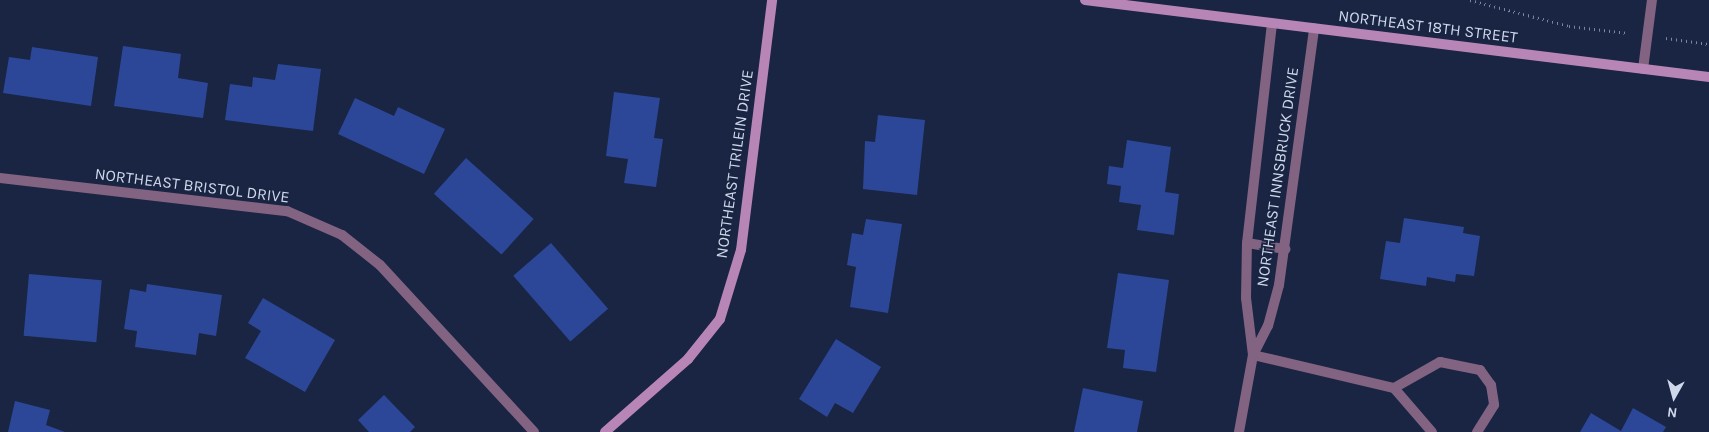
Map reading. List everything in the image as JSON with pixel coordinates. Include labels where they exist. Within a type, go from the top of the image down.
[{"type":"main road","name":"NORTHEAST TRILEIN DRIVE","points":[[605,432],[688,359],[720,319],[741,250],[772,0]]},
{"type":"main road","name":"NORTHEAST 18TH STREET","points":[[1085,0],[1709,77]]},
{"type":"street","points":[[1644,69],[1652,0]]},
{"type":"street","name":"NORTHEAST INNSBRUCK DRIVE","points":[[1253,355],[1246,298],[1247,243],[1272,23]]},
{"type":"street","name":"NORTHEAST INNSBRUCK DRIVE","points":[[1239,432],[1253,355],[1268,326],[1286,249],[1314,28]]},
{"type":"street","name":"NORTHEAST BRISTOL DRIVE","points":[[0,178],[287,211],[342,235],[380,265],[534,432]]},
{"type":"street","points":[[1247,243],[1286,249]]},
{"type":"street","points":[[1253,355],[1394,388],[1432,432]]},
{"type":"street","points":[[1394,388],[1440,362],[1480,370],[1491,385],[1494,405],[1477,432]]},
{"type":"path","points":[[1470,0],[1569,26],[1709,44]]},
{"type":"building","points":[[123,46],[181,54],[178,78],[208,83],[203,118],[114,106]]},
{"type":"building","points":[[32,47],[98,57],[91,106],[3,93],[9,57],[30,60]]},
{"type":"building","points":[[278,64],[321,69],[313,131],[225,120],[230,84],[252,87],[253,77],[275,80]]},
{"type":"building","points":[[614,92],[660,98],[654,138],[663,139],[656,187],[624,183],[628,159],[606,156]]},
{"type":"building","points":[[355,98],[394,116],[398,107],[445,129],[424,174],[338,134]]},
{"type":"building","points":[[878,115],[925,120],[917,195],[863,189],[865,141],[875,142]]},
{"type":"building","points":[[1127,140],[1171,147],[1165,192],[1179,194],[1174,235],[1137,230],[1141,205],[1119,202],[1121,186],[1107,184],[1109,166],[1123,168]]},
{"type":"building","points":[[466,158],[534,219],[502,255],[434,194]]},
{"type":"building","points":[[1404,218],[1464,227],[1463,233],[1480,236],[1474,276],[1456,274],[1455,282],[1427,277],[1426,286],[1380,279],[1386,241],[1400,243]]},
{"type":"building","points":[[866,219],[902,224],[888,313],[850,307],[856,267],[847,265],[852,233],[863,235]]},
{"type":"building","points":[[551,243],[608,309],[570,341],[513,276]]},
{"type":"building","points":[[1118,273],[1169,280],[1156,372],[1123,368],[1125,350],[1107,348]]},
{"type":"building","points":[[29,274],[102,280],[96,342],[24,336]]},
{"type":"building","points":[[147,284],[222,295],[216,336],[199,333],[196,355],[135,347],[137,331],[124,329],[130,289],[146,292]]},
{"type":"building","points":[[263,298],[335,340],[305,392],[245,358],[261,331],[248,323]]},
{"type":"building","points":[[836,339],[881,367],[853,413],[835,403],[827,417],[799,399]]},
{"type":"building","points":[[1083,388],[1143,401],[1137,432],[1074,432]]},
{"type":"building","points":[[384,395],[415,427],[410,432],[369,432],[358,420]]},
{"type":"building","points":[[15,401],[50,410],[46,425],[65,432],[8,432]]},
{"type":"building","points":[[1633,408],[1666,427],[1663,432],[1580,432],[1591,413],[1621,431]]}]
